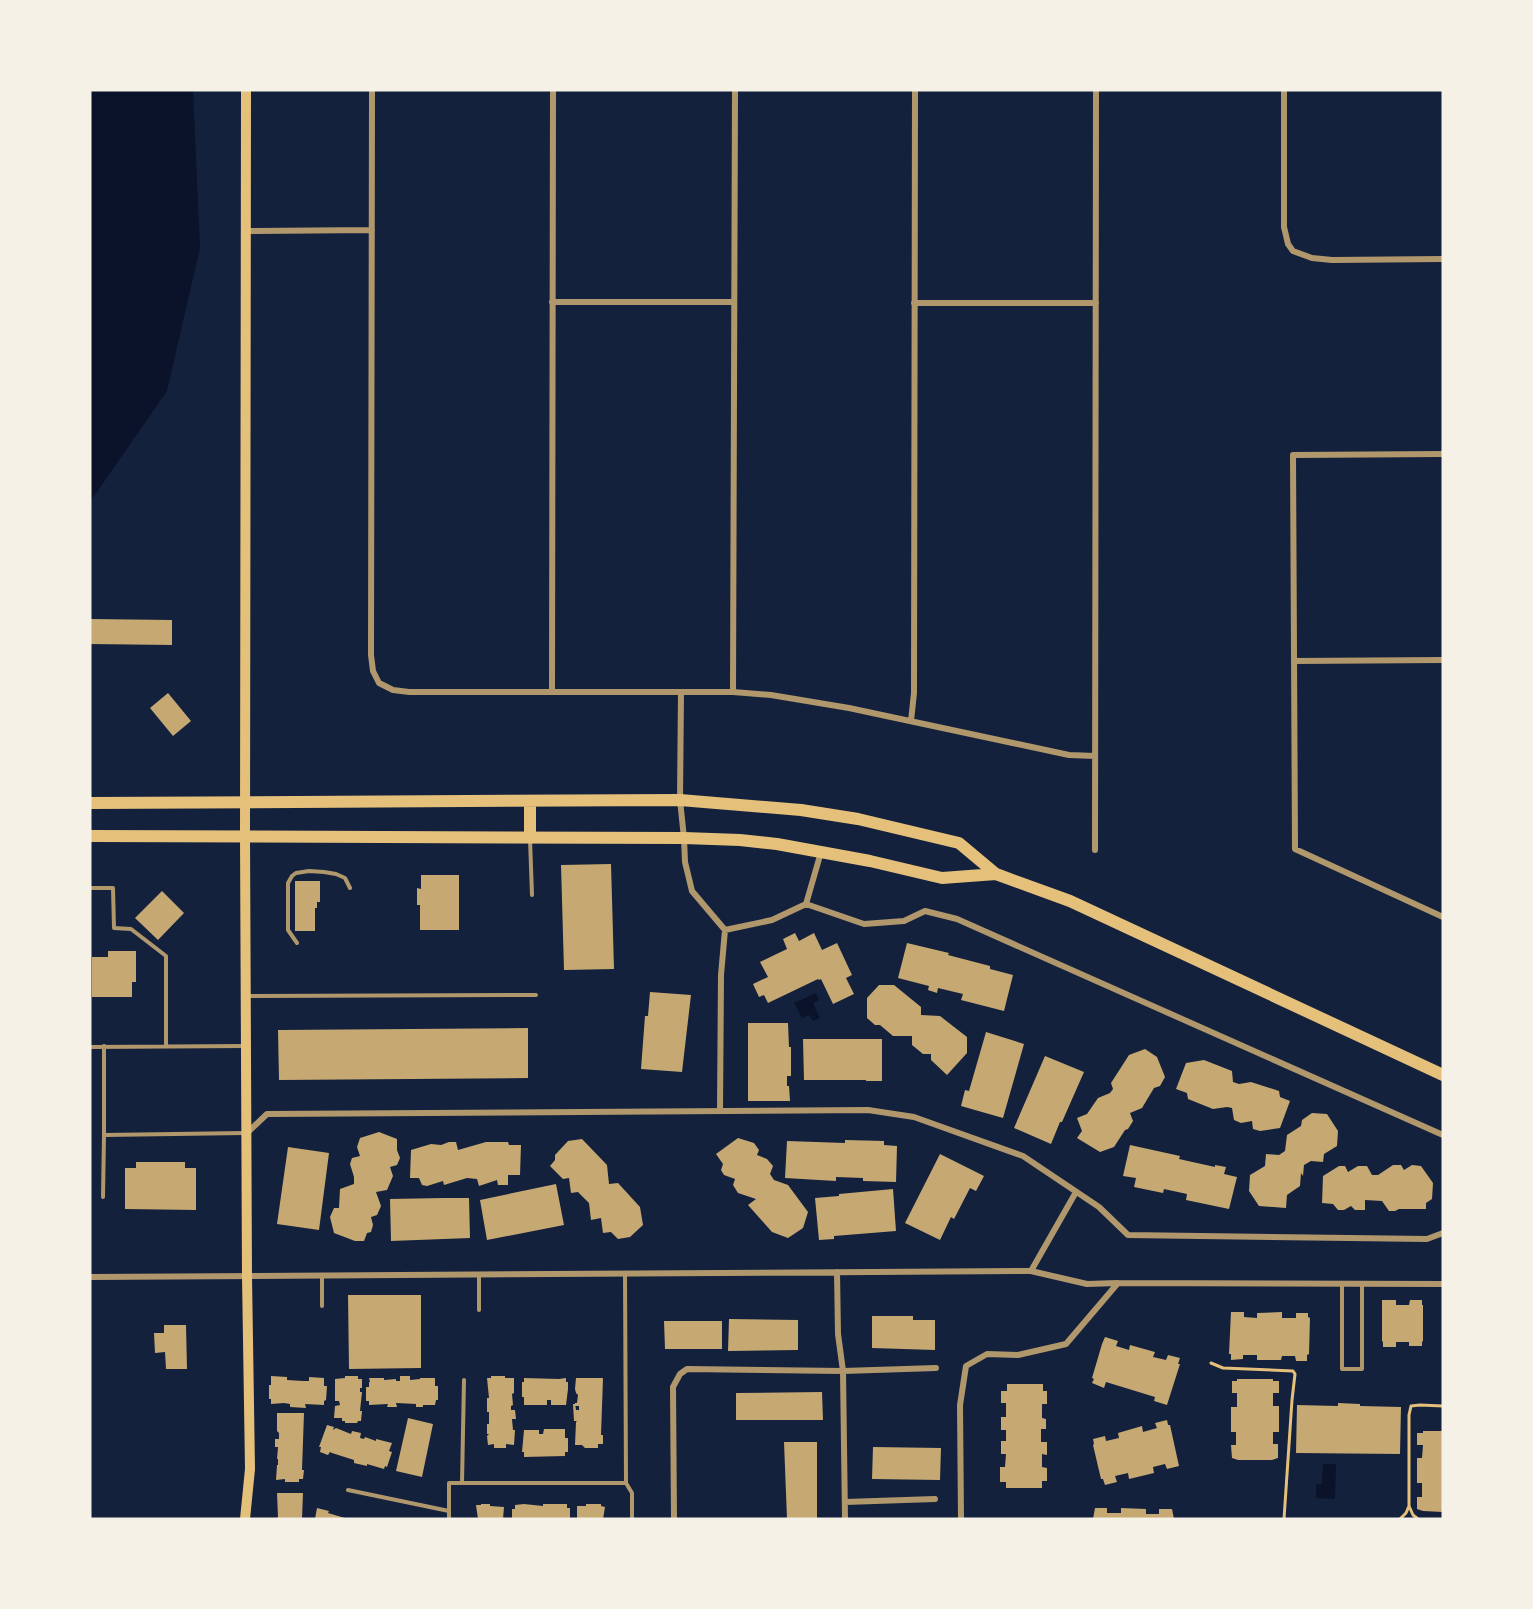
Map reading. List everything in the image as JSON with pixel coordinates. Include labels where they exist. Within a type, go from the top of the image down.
[{"type":"main road","points":[[245,1519],[250,1469],[245,837],[246,90]]},
{"type":"main road","points":[[90,803],[680,800],[801,810],[858,819],[958,843],[996,874],[1080,905],[1443,1075]]},
{"type":"main road","points":[[530,801],[530,838]]},
{"type":"main road","points":[[90,836],[684,838],[777,844],[870,861],[942,878],[996,874]]},
{"type":"street","points":[[372,90],[371,655],[373,671],[379,683],[393,690],[409,692],[732,692],[810,700],[1069,755],[1095,756]]},
{"type":"street","points":[[552,692],[553,90]]},
{"type":"street","points":[[732,692],[735,90]]},
{"type":"street","points":[[910,721],[915,693],[915,90]]},
{"type":"street","points":[[1095,850],[1096,90]]},
{"type":"street","points":[[1284,90],[1284,227],[1288,244],[1293,250],[1322,260],[1443,259]]},
{"type":"street","points":[[246,231],[372,230]]},
{"type":"street","points":[[552,302],[734,302]]},
{"type":"street","points":[[915,303],[1096,303]]},
{"type":"street","points":[[1443,454],[1293,455],[1295,849],[1443,918]]},
{"type":"street","points":[[1294,661],[1443,660]]},
{"type":"street","points":[[681,692],[680,800],[685,862],[692,891],[725,930],[721,975],[720,1111]]},
{"type":"street","points":[[806,904],[821,851]]},
{"type":"street","points":[[725,930],[772,920],[806,904],[864,924],[904,921],[925,911],[957,919],[1443,1135]]},
{"type":"street","points":[[246,1133],[267,1114],[868,1110],[914,1117],[1023,1156],[1099,1207],[1128,1235],[1427,1239],[1443,1233]]},
{"type":"street","points":[[1031,1271],[1076,1192]]},
{"type":"street","points":[[90,1277],[1031,1271],[1087,1284],[1118,1282],[1443,1284]]},
{"type":"street","points":[[837,1272],[838,1334],[843,1371],[845,1519]]},
{"type":"street","points":[[961,1519],[960,1405],[966,1366],[987,1354],[1018,1355],[1066,1344],[1118,1282]]},
{"type":"street","points":[[674,1519],[673,1387],[680,1374],[687,1369],[843,1371],[936,1368]]},
{"type":"street","points":[[845,1502],[935,1498]]},
{"type":"lane","points":[[530,838],[532,895]]},
{"type":"lane","points":[[297,943],[288,930],[288,883],[292,876],[309,871],[336,874],[345,878],[350,888]]},
{"type":"lane","points":[[90,888],[113,888],[114,928],[131,929],[165,956],[166,1046]]},
{"type":"lane","points":[[246,996],[536,995]]},
{"type":"lane","points":[[103,1197],[104,1046]]},
{"type":"lane","points":[[90,1047],[246,1046]]},
{"type":"lane","points":[[104,1136],[246,1133]]},
{"type":"lane","points":[[479,1274],[479,1310]]},
{"type":"lane","points":[[625,1274],[626,1483],[632,1493],[632,1519]]},
{"type":"lane","points":[[322,1275],[322,1306]]},
{"type":"lane","points":[[1342,1284],[1342,1369],[1362,1369],[1362,1284]]},
{"type":"lane","points":[[462,1483],[464,1380]]},
{"type":"lane","points":[[449,1519],[449,1483],[626,1483]]},
{"type":"lane","points":[[348,1490],[449,1511]]},
{"type":"path","points":[[1211,1363],[1222,1368],[1293,1371],[1295,1374],[1284,1519]]},
{"type":"path","points":[[1400,1519],[1409,1506],[1409,1415],[1411,1406],[1443,1406]]},
{"type":"path","points":[[1409,1506],[1413,1515],[1418,1519]]},
{"type":"water","points":[[90,90],[193,90],[200,248],[167,391],[90,502]]},
{"type":"water","points":[[816,993],[819,1000],[813,1003],[820,1018],[813,1021],[809,1015],[802,1018],[794,1003]]},
{"type":"water","points":[[1323,1464],[1336,1464],[1335,1499],[1316,1498],[1316,1484],[1322,1484]]},
{"type":"building","points":[[90,619],[172,620],[172,645],[90,644]]},
{"type":"building","points":[[168,693],[191,721],[173,736],[150,708]]},
{"type":"building","points":[[611,864],[614,969],[564,970],[561,865]]},
{"type":"building","points":[[421,875],[459,875],[459,930],[420,930],[417,888],[421,889]]},
{"type":"building","points":[[295,881],[320,881],[320,902],[317,902],[317,908],[315,908],[315,931],[295,931]]},
{"type":"building","points":[[162,891],[184,913],[158,940],[135,918]]},
{"type":"building","points":[[795,933],[799,941],[814,933],[822,950],[837,943],[852,975],[846,978],[854,994],[833,1004],[821,979],[818,979],[768,1003],[764,995],[759,997],[753,984],[768,977],[760,962],[787,949],[783,939]]},
{"type":"building","points":[[907,943],[949,953],[948,955],[990,966],[990,969],[1013,975],[1004,1011],[961,1000],[963,994],[938,988],[937,993],[928,990],[929,986],[898,978]]},
{"type":"building","points":[[108,951],[136,951],[136,982],[132,982],[132,997],[92,997],[92,957],[108,957]]},
{"type":"building","points":[[879,985],[894,985],[921,1007],[921,1015],[940,1016],[967,1037],[967,1053],[947,1075],[931,1060],[931,1054],[923,1054],[912,1045],[912,1036],[893,1036],[867,1018],[867,998]]},
{"type":"building","points":[[650,992],[691,995],[682,1072],[641,1069],[645,1016],[648,1016]]},
{"type":"building","points":[[748,1023],[788,1023],[791,1076],[787,1076],[787,1086],[789,1086],[790,1101],[748,1101]]},
{"type":"building","points":[[528,1028],[528,1078],[279,1080],[278,1030]]},
{"type":"building","points":[[986,1032],[1024,1044],[1003,1118],[961,1106],[965,1090],[969,1091]]},
{"type":"building","points":[[803,1039],[882,1039],[882,1081],[804,1080]]},
{"type":"building","points":[[1145,1049],[1157,1057],[1165,1077],[1160,1086],[1154,1088],[1142,1108],[1130,1113],[1133,1121],[1114,1147],[1100,1152],[1077,1138],[1082,1131],[1077,1118],[1087,1114],[1098,1098],[1110,1093],[1113,1089],[1111,1083],[1129,1055]]},
{"type":"building","points":[[1045,1056],[1084,1072],[1051,1144],[1014,1128]]},
{"type":"building","points":[[1204,1060],[1232,1071],[1233,1082],[1239,1084],[1251,1082],[1279,1091],[1280,1097],[1290,1101],[1280,1128],[1260,1131],[1253,1129],[1252,1121],[1241,1123],[1234,1120],[1232,1108],[1213,1109],[1188,1099],[1187,1093],[1176,1089],[1186,1063]]},
{"type":"building","points":[[1312,1113],[1327,1114],[1338,1131],[1337,1146],[1324,1154],[1323,1162],[1311,1161],[1304,1165],[1300,1186],[1287,1195],[1286,1208],[1259,1206],[1249,1191],[1250,1175],[1265,1166],[1266,1154],[1279,1155],[1285,1151],[1287,1135],[1301,1126],[1302,1120]]},
{"type":"building","points":[[379,1132],[397,1139],[400,1158],[397,1165],[390,1167],[393,1176],[387,1190],[376,1192],[381,1206],[377,1215],[371,1217],[373,1225],[371,1232],[367,1233],[364,1241],[355,1241],[334,1233],[330,1217],[334,1208],[339,1208],[340,1189],[354,1184],[350,1164],[352,1158],[360,1156],[357,1147],[360,1138]]},
{"type":"building","points":[[738,1138],[754,1143],[759,1150],[757,1155],[767,1159],[773,1166],[770,1174],[774,1180],[788,1185],[808,1212],[803,1228],[788,1238],[772,1232],[748,1205],[756,1199],[738,1193],[733,1185],[735,1179],[724,1175],[721,1170],[723,1164],[716,1154]]},
{"type":"building","points":[[582,1139],[607,1165],[609,1184],[618,1183],[640,1207],[643,1225],[630,1237],[618,1239],[611,1232],[603,1233],[601,1218],[591,1220],[589,1203],[578,1192],[571,1193],[569,1178],[563,1179],[550,1166],[555,1160],[555,1155],[568,1141]]},
{"type":"building","points":[[845,1140],[884,1141],[884,1145],[897,1146],[896,1182],[836,1177],[836,1181],[785,1178],[787,1141],[845,1143]]},
{"type":"building","points":[[456,1142],[458,1150],[486,1142],[508,1142],[509,1145],[521,1145],[520,1175],[508,1175],[508,1185],[498,1185],[497,1180],[479,1186],[477,1179],[467,1178],[444,1185],[443,1181],[427,1186],[422,1185],[419,1178],[410,1178],[411,1150]]},
{"type":"building","points":[[1130,1145],[1180,1156],[1179,1159],[1215,1167],[1215,1165],[1226,1167],[1224,1174],[1237,1177],[1229,1209],[1186,1200],[1187,1194],[1164,1189],[1163,1193],[1134,1187],[1136,1178],[1123,1176]]},
{"type":"building","points":[[288,1147],[329,1153],[319,1230],[277,1224]]},
{"type":"building","points":[[940,1154],[984,1176],[976,1191],[970,1188],[954,1219],[951,1217],[940,1240],[905,1223]]},
{"type":"building","points":[[136,1162],[185,1162],[185,1168],[196,1168],[196,1210],[125,1209],[125,1168],[136,1168]]},
{"type":"building","points":[[1393,1165],[1401,1165],[1404,1170],[1412,1165],[1421,1166],[1433,1183],[1432,1199],[1426,1203],[1426,1209],[1389,1211],[1382,1201],[1365,1200],[1365,1210],[1355,1210],[1351,1206],[1338,1210],[1333,1204],[1322,1203],[1323,1176],[1339,1166],[1345,1166],[1348,1172],[1358,1166],[1367,1166],[1372,1175],[1378,1175]]},
{"type":"building","points":[[556,1184],[564,1225],[487,1240],[480,1200]]},
{"type":"building","points":[[893,1189],[896,1231],[834,1236],[834,1239],[819,1240],[815,1198]]},
{"type":"building","points":[[469,1198],[470,1238],[391,1241],[390,1199]]},
{"type":"building","points":[[348,1295],[421,1295],[421,1368],[349,1369]]},
{"type":"building","points":[[1382,1300],[1396,1300],[1396,1305],[1409,1305],[1410,1300],[1422,1300],[1422,1346],[1409,1346],[1409,1342],[1396,1342],[1396,1347],[1383,1347]]},
{"type":"building","points":[[1231,1312],[1244,1312],[1244,1317],[1257,1318],[1257,1313],[1282,1312],[1282,1318],[1296,1318],[1296,1313],[1308,1313],[1310,1318],[1307,1361],[1296,1361],[1295,1356],[1282,1356],[1281,1360],[1257,1360],[1257,1355],[1243,1355],[1243,1359],[1231,1360],[1231,1354],[1229,1354]]},
{"type":"building","points":[[872,1316],[913,1316],[913,1320],[935,1320],[935,1350],[872,1348]]},
{"type":"building","points":[[729,1319],[798,1320],[798,1350],[728,1351]]},
{"type":"building","points":[[664,1321],[722,1321],[722,1349],[665,1349]]},
{"type":"building","points":[[164,1325],[186,1325],[187,1369],[166,1369],[165,1352],[155,1353],[154,1333],[164,1333]]},
{"type":"building","points":[[1105,1337],[1118,1341],[1116,1346],[1129,1350],[1130,1345],[1155,1352],[1153,1357],[1166,1360],[1168,1355],[1180,1358],[1167,1405],[1154,1401],[1155,1397],[1106,1382],[1104,1388],[1092,1383]]},
{"type":"building","points":[[271,1376],[303,1381],[309,1381],[309,1377],[324,1378],[324,1386],[327,1386],[324,1405],[305,1404],[306,1408],[290,1407],[290,1404],[284,1403],[271,1404],[269,1385],[271,1385]]},
{"type":"building","points":[[345,1376],[358,1376],[358,1379],[362,1379],[361,1421],[357,1423],[345,1423],[342,1418],[334,1418],[335,1406],[340,1405],[339,1401],[335,1401],[335,1379],[345,1378]]},
{"type":"building","points":[[400,1376],[410,1376],[410,1380],[435,1378],[435,1386],[438,1386],[438,1400],[435,1405],[416,1407],[416,1404],[396,1403],[397,1407],[387,1407],[388,1404],[369,1405],[369,1401],[366,1401],[366,1387],[369,1387],[369,1378],[400,1381]]},
{"type":"building","points":[[491,1376],[514,1378],[511,1410],[515,1410],[516,1419],[512,1419],[513,1430],[515,1430],[514,1445],[506,1444],[506,1448],[494,1448],[494,1444],[488,1445],[487,1378]]},
{"type":"building","points":[[524,1378],[566,1378],[568,1389],[566,1405],[551,1405],[551,1400],[547,1400],[547,1405],[524,1405],[522,1382]]},
{"type":"building","points":[[576,1378],[603,1378],[601,1435],[603,1435],[603,1444],[598,1444],[598,1448],[575,1445],[577,1421],[574,1421],[573,1404],[578,1395],[575,1389]]},
{"type":"building","points":[[1237,1379],[1279,1381],[1279,1393],[1273,1393],[1273,1406],[1279,1406],[1279,1432],[1273,1432],[1273,1444],[1278,1444],[1278,1458],[1238,1460],[1232,1458],[1231,1445],[1236,1445],[1236,1432],[1231,1432],[1231,1407],[1237,1407],[1237,1393],[1232,1393],[1232,1381],[1237,1381]]},
{"type":"building","points":[[1007,1384],[1043,1384],[1043,1391],[1047,1391],[1047,1404],[1042,1404],[1042,1418],[1046,1419],[1046,1429],[1041,1429],[1041,1442],[1047,1442],[1047,1455],[1042,1454],[1042,1467],[1047,1468],[1047,1481],[1042,1481],[1042,1488],[1006,1488],[1006,1482],[1000,1482],[1000,1467],[1005,1467],[1006,1454],[1001,1454],[1001,1441],[1006,1441],[1006,1430],[1001,1430],[1001,1417],[1006,1417],[1006,1403],[1001,1403],[1001,1391],[1007,1391]]},
{"type":"building","points":[[822,1392],[823,1420],[736,1420],[736,1393]]},
{"type":"building","points":[[1338,1403],[1401,1407],[1400,1454],[1296,1453],[1297,1405],[1338,1406]]},
{"type":"building","points":[[277,1413],[304,1413],[302,1470],[304,1470],[303,1479],[299,1479],[299,1482],[276,1480],[278,1447],[275,1447],[275,1439],[279,1439]]},
{"type":"building","points":[[408,1418],[433,1424],[422,1477],[396,1471]]},
{"type":"building","points":[[1167,1420],[1179,1466],[1167,1469],[1165,1464],[1153,1467],[1154,1473],[1129,1479],[1128,1473],[1115,1476],[1117,1482],[1105,1485],[1101,1479],[1093,1439],[1105,1436],[1106,1441],[1119,1438],[1118,1433],[1142,1426],[1143,1432],[1157,1428],[1155,1423]]},
{"type":"building","points":[[327,1425],[334,1427],[333,1430],[336,1428],[351,1434],[352,1431],[361,1433],[360,1438],[392,1443],[389,1451],[392,1452],[387,1467],[385,1466],[384,1469],[367,1464],[367,1466],[330,1452],[328,1455],[320,1452],[321,1447],[319,1447]]},
{"type":"building","points":[[544,1429],[565,1429],[565,1438],[568,1438],[568,1452],[565,1452],[565,1456],[524,1457],[524,1452],[522,1452],[524,1430],[539,1430],[539,1434],[543,1434]]},
{"type":"building","points":[[1423,1431],[1443,1431],[1443,1512],[1417,1509],[1417,1497],[1422,1497],[1422,1483],[1417,1483],[1417,1458],[1422,1458],[1423,1445],[1417,1445],[1417,1433],[1423,1433]]},
{"type":"building","points":[[784,1442],[817,1442],[817,1519],[787,1519]]},
{"type":"building","points":[[873,1447],[941,1448],[940,1480],[872,1479]]},
{"type":"building","points":[[277,1493],[303,1493],[302,1519],[276,1519],[278,1517]]},
{"type":"building","points":[[543,1504],[567,1504],[567,1508],[570,1508],[570,1519],[512,1519],[512,1509],[515,1509],[515,1505],[543,1506]]},
{"type":"building","points":[[586,1504],[601,1504],[605,1507],[603,1519],[577,1519],[577,1506],[586,1506]]},
{"type":"building","points":[[476,1505],[504,1507],[503,1519],[478,1519]]},
{"type":"building","points":[[317,1508],[329,1511],[328,1513],[348,1519],[315,1519]]},
{"type":"building","points":[[1095,1508],[1107,1508],[1107,1513],[1121,1513],[1121,1508],[1146,1509],[1146,1514],[1159,1514],[1159,1509],[1172,1509],[1174,1519],[1093,1519]]}]
